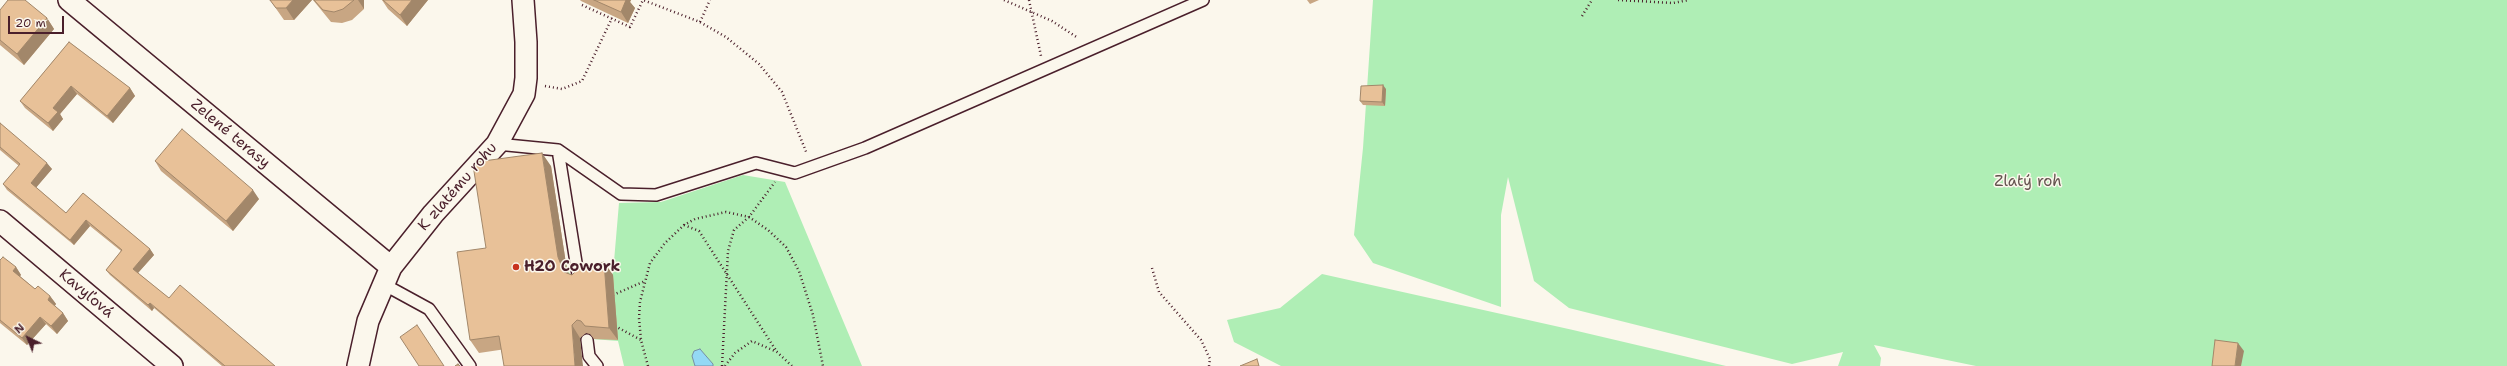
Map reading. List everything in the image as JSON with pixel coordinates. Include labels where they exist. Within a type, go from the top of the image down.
[{"type":"street","name":"Zelené terasy","points":[[69,0],[388,276]]},
{"type":"street","name":"K zlatému rohu","points":[[358,366],[368,321],[375,300],[388,276],[433,214],[497,144],[524,94],[526,78],[526,42],[523,0]]},
{"type":"street","name":"Kavyľová","points":[[0,221],[172,366]]},
{"type":"lane","points":[[497,144],[558,150],[622,194],[656,195],[756,163],[796,173],[865,148],[1203,0]]},
{"type":"lane","points":[[558,150],[579,281]]},
{"type":"lane","points":[[388,276],[429,309],[470,366]]},
{"type":"lane","points":[[588,340],[589,356],[598,366]]},
{"type":"path","points":[[582,5],[630,26],[643,0],[700,22],[726,37],[759,64],[782,92],[812,168]]},
{"type":"path","points":[[700,22],[710,0]]},
{"type":"path","points":[[1004,0],[1052,22],[1093,48]]},
{"type":"path","points":[[1029,0],[1030,13],[1045,69]]},
{"type":"path","points":[[1582,16],[1592,0]]},
{"type":"path","points":[[1618,0],[1673,3],[1689,0]]},
{"type":"path","points":[[552,88],[562,89],[582,81],[612,18]]},
{"type":"path","points":[[722,366],[728,251],[734,230],[749,217],[783,170]]},
{"type":"path","points":[[648,366],[641,340],[640,302],[650,263],[665,243],[684,225],[695,219],[726,212],[749,217],[768,230],[786,248],[799,271],[812,315],[823,366]]},
{"type":"path","points":[[684,225],[699,231],[777,352],[792,366]]},
{"type":"path","points":[[1152,268],[1159,292],[1201,340],[1210,359],[1209,366]]},
{"type":"path","points":[[607,297],[645,281]]},
{"type":"path","points":[[612,326],[624,329],[636,339],[641,340]]},
{"type":"path","points":[[725,366],[735,352],[752,341],[777,352]]},
{"type":"green space","name":"Zlatý roh","points":[[1373,0],[2507,0],[2507,366],[1976,366],[1874,345],[1881,358],[1880,366],[1838,366],[1843,352],[1792,364],[1569,308],[1534,281],[1508,177],[1501,215],[1501,307],[1373,263],[1354,235],[1363,148]]},
{"type":"green space","points":[[743,175],[785,182],[862,366],[624,366],[618,341],[592,339],[579,349],[547,204],[570,275],[607,277],[613,273],[619,203],[661,202]]},
{"type":"green space","points":[[1322,274],[1726,366],[1281,366],[1234,342],[1227,320],[1280,308]]},
{"type":"water","points":[[700,349],[713,364],[713,366],[695,366],[692,356],[694,351]]},
{"type":"building","points":[[8,0],[25,0],[47,18],[17,54],[0,40],[0,10]]},
{"type":"building","points":[[270,0],[293,0],[286,8],[276,8]]},
{"type":"building","points":[[314,0],[354,0],[343,9],[334,12],[323,10]]},
{"type":"building","points":[[383,0],[412,0],[400,15]]},
{"type":"building","points":[[594,0],[626,0],[621,12]]},
{"type":"building","points":[[69,42],[130,88],[107,116],[71,86],[53,108],[58,112],[48,123],[20,101]]},
{"type":"building","points":[[1383,85],[1382,102],[1360,101],[1361,86]]},
{"type":"building","points":[[0,123],[47,163],[31,183],[66,213],[83,193],[150,249],[133,269],[169,298],[180,285],[275,366],[225,366],[150,303],[148,305],[106,270],[122,250],[86,220],[70,240],[3,184],[20,164],[0,147]]},
{"type":"building","points":[[182,129],[253,190],[226,221],[155,161]]},
{"type":"building","name":"H2O Cowork","points":[[542,153],[558,257],[564,272],[572,275],[577,270],[604,262],[609,328],[585,326],[581,321],[577,320],[572,325],[575,366],[504,366],[499,336],[470,340],[457,252],[486,248],[473,165],[476,162]]},
{"type":"building","points":[[3,257],[16,267],[13,271],[35,289],[38,286],[50,296],[48,300],[63,313],[51,326],[40,317],[22,338],[0,320],[0,260]]},
{"type":"building","points":[[417,325],[444,366],[419,366],[400,337]]},
{"type":"building","points":[[2215,340],[2238,343],[2235,366],[2212,366]]},
{"type":"building","points":[[1257,359],[1259,366],[1240,366]]},
{"type":"place","name":"H2O Cowork","points":[[516,267]]}]
